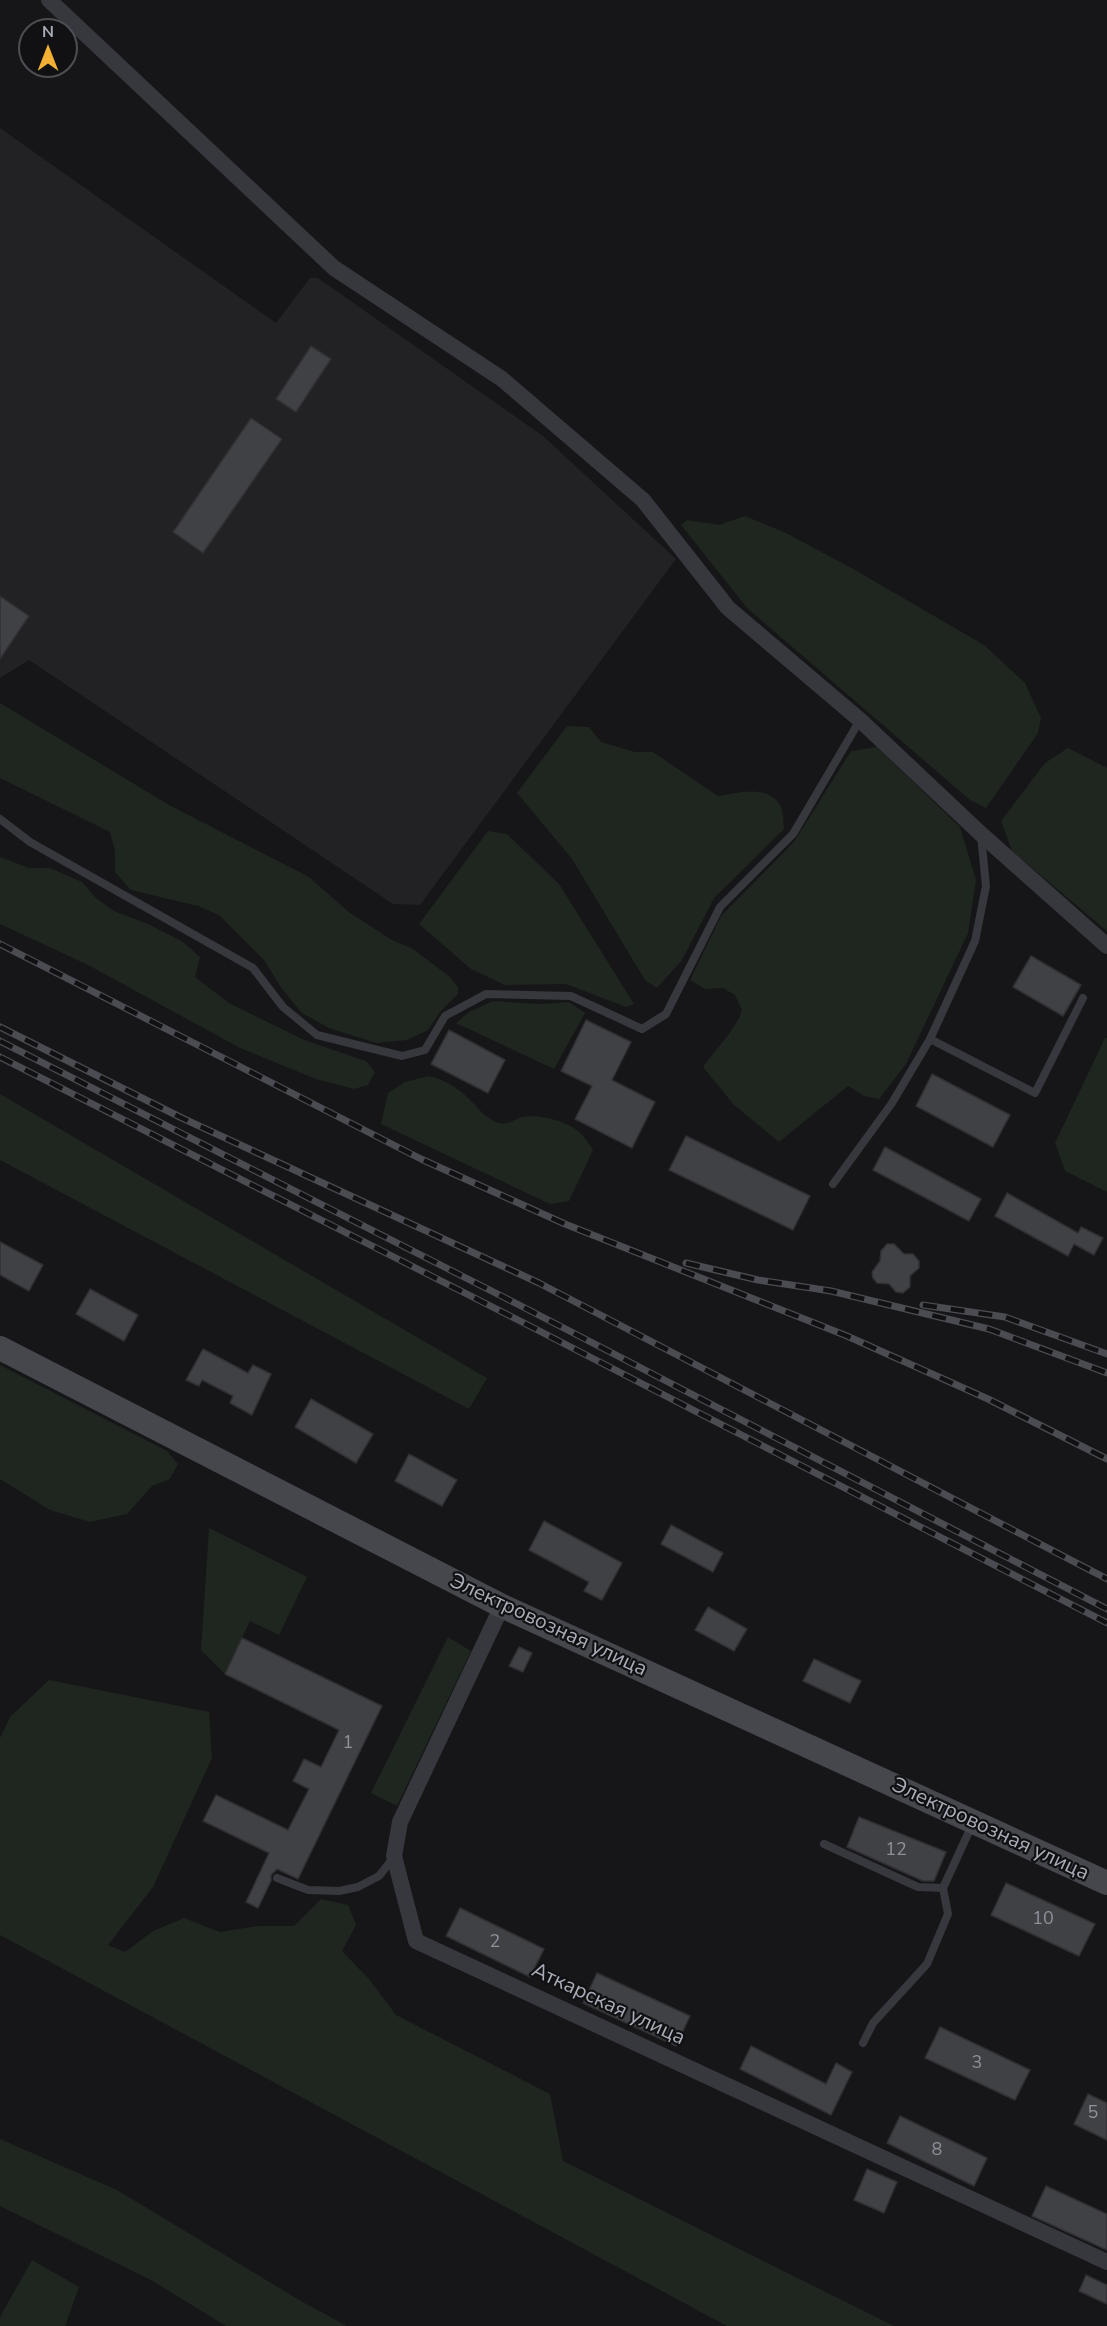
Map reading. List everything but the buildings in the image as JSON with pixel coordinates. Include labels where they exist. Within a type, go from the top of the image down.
[{"type":"street","points":[[49,0],[334,268],[502,379],[644,500],[728,608],[860,720],[981,834],[1107,946]]},
{"type":"street","name":"Электровозная улица","points":[[0,1348],[502,1606],[1107,1883]]},
{"type":"street","name":"Аткарская улица","points":[[502,1606],[400,1822],[394,1856],[416,1941],[1107,2262]]},
{"type":"lane","points":[[0,819],[30,842],[254,968],[284,1007],[317,1035],[402,1056],[425,1050],[445,1016],[486,994],[571,996],[642,1029],[666,1014],[720,907],[793,834],[860,720]]},
{"type":"lane","points":[[833,1184],[892,1103],[930,1039],[975,941],[986,886],[981,834]]},
{"type":"lane","points":[[930,1039],[1035,1093],[1083,998]]},
{"type":"lane","points":[[863,2043],[873,2023],[927,1964],[948,1914],[943,1888],[974,1822]]},
{"type":"lane","points":[[824,1844],[918,1887],[943,1888]]},
{"type":"lane","points":[[277,1878],[308,1890],[339,1891],[358,1887],[379,1876],[394,1856]]},
{"type":"shaded area","points":[[0,128],[276,323],[310,278],[318,278],[543,436],[676,559],[420,905],[393,904],[29,660],[0,678]]},
{"type":"shaded area","points":[[745,516],[786,533],[855,570],[984,645],[1025,683],[1041,718],[1038,733],[986,808],[970,800],[747,608],[681,525],[687,520],[719,525]]},
{"type":"shaded area","points":[[0,703],[169,805],[309,877],[350,913],[392,940],[413,949],[450,977],[458,987],[458,994],[440,1012],[428,1030],[407,1040],[376,1043],[329,1028],[302,1013],[282,989],[264,960],[219,915],[198,906],[131,890],[115,872],[115,851],[110,832],[0,778]]},
{"type":"shaded area","points":[[567,726],[589,727],[601,742],[635,752],[653,752],[718,796],[760,792],[775,798],[781,807],[784,829],[714,898],[682,960],[657,988],[645,980],[572,859],[517,793]]},
{"type":"shaded area","points":[[877,747],[960,827],[976,880],[968,933],[906,1064],[879,1099],[864,1096],[848,1086],[779,1142],[734,1105],[703,1067],[739,1017],[742,1010],[735,995],[723,988],[705,989],[690,980],[721,916],[794,842],[851,751]]},
{"type":"shaded area","points":[[1068,748],[1107,768],[1107,931],[1012,851],[1001,821],[1045,763]]},
{"type":"shaded area","points":[[488,831],[507,834],[559,884],[634,1004],[626,1007],[566,984],[505,985],[471,969],[419,924]]},
{"type":"shaded area","points":[[0,857],[29,868],[50,868],[82,882],[96,898],[114,911],[148,924],[183,942],[200,957],[195,977],[229,1003],[304,1040],[366,1061],[375,1072],[368,1085],[354,1089],[316,1079],[240,1048],[88,965],[0,924]]},
{"type":"shaded area","points":[[493,1001],[539,1004],[569,1002],[585,1013],[554,1069],[456,1023],[469,1012]]},
{"type":"shaded area","points":[[1107,1038],[1107,1192],[1065,1171],[1055,1143]]},
{"type":"shaded area","points":[[429,1076],[457,1089],[496,1122],[503,1124],[522,1117],[536,1117],[560,1122],[579,1132],[593,1150],[569,1201],[550,1204],[381,1124],[388,1093],[405,1082]]},
{"type":"shaded area","points":[[0,1094],[487,1378],[469,1409],[0,1160]]},
{"type":"shaded area","points":[[0,1365],[167,1451],[178,1464],[170,1479],[152,1486],[127,1514],[90,1522],[50,1510],[0,1479]]},
{"type":"shaded area","points":[[209,1528],[307,1577],[279,1635],[250,1621],[225,1674],[201,1650]]},
{"type":"shaded area","points":[[448,1637],[471,1651],[397,1806],[371,1793]]},
{"type":"shaded area","points":[[49,1680],[209,1712],[212,1758],[153,1887],[108,1945],[125,1952],[153,1931],[184,1918],[220,1932],[258,1926],[294,1926],[321,1899],[348,1905],[356,1925],[342,1951],[369,1979],[396,2015],[550,2094],[563,2161],[894,2326],[727,2326],[0,1935],[0,1738],[10,1717]]},
{"type":"shaded area","points":[[0,2139],[117,2190],[301,2301],[347,2326],[226,2326],[151,2280],[0,2206]]},
{"type":"shaded area","points":[[32,2260],[79,2287],[65,2326],[0,2326],[0,2317]]},
{"type":"railway","points":[[0,944],[421,1159],[565,1224],[847,1336],[988,1399],[1107,1459]]},
{"type":"railway","points":[[0,1027],[182,1118],[539,1283],[1107,1579]]},
{"type":"railway","points":[[0,1041],[527,1309],[1107,1609]]},
{"type":"railway","points":[[0,1057],[1107,1623]]},
{"type":"railway","points":[[686,1263],[758,1280],[831,1291],[989,1329],[1107,1373]]},
{"type":"railway","points":[[923,1305],[1005,1317],[1107,1354]]}]
